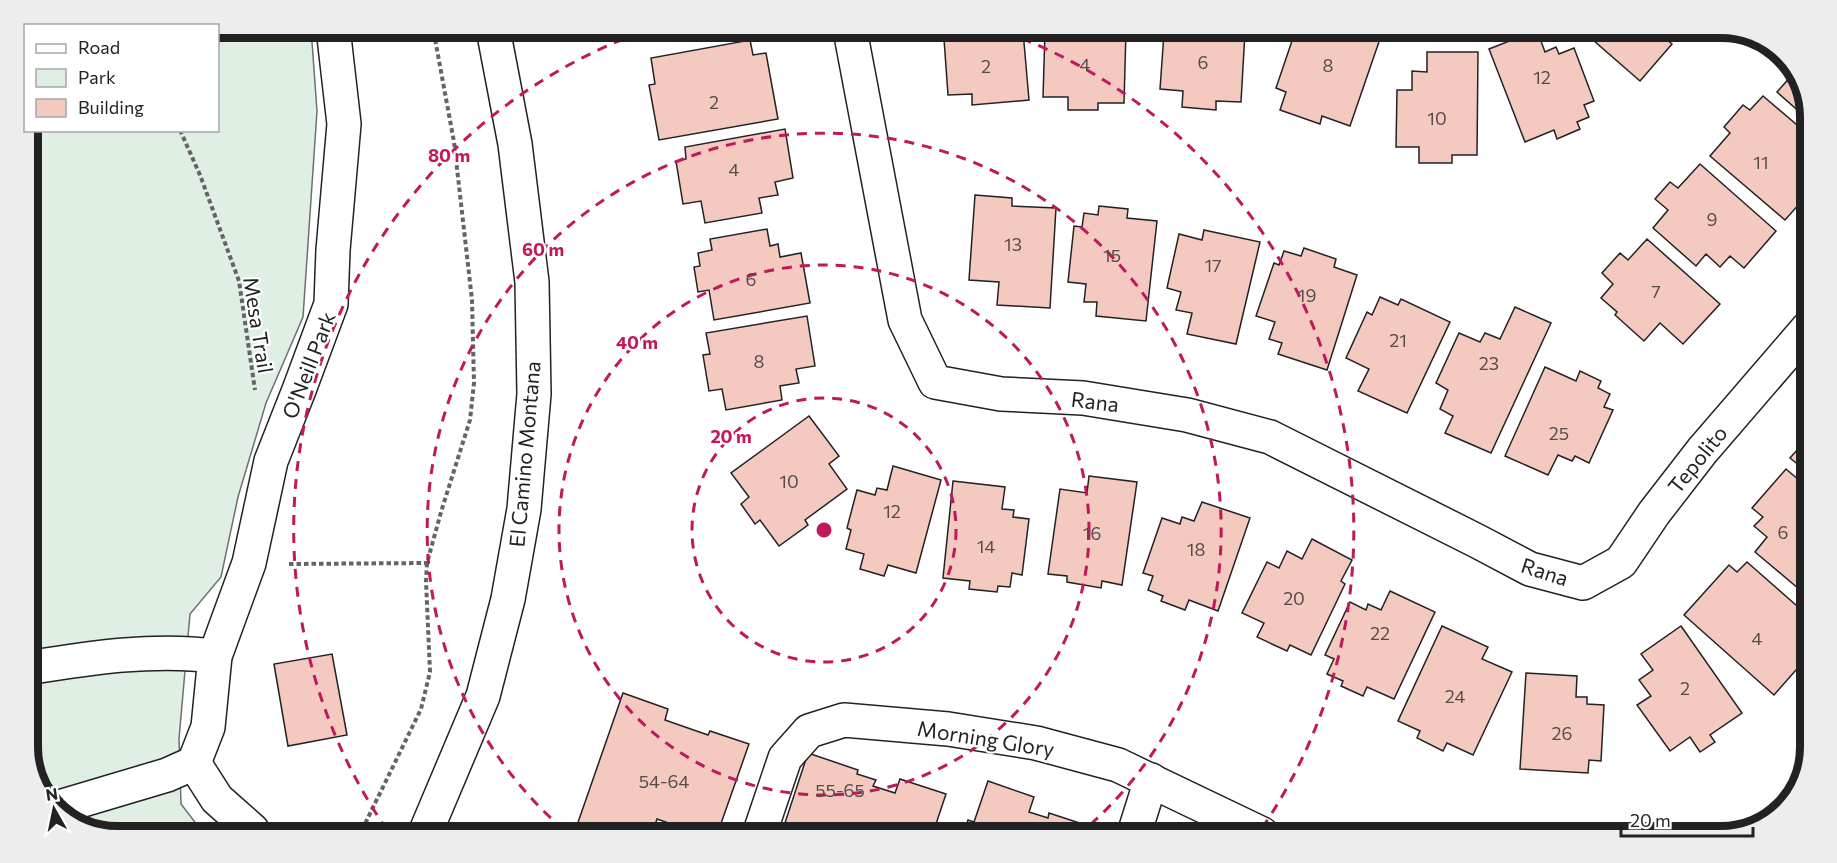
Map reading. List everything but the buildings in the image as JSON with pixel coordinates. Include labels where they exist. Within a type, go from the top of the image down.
[{"type":"street","name":"O'Neill Park","points":[[194,763],[208,727],[215,656],[249,563],[271,461],[331,304],[333,250],[344,124],[334,37]]},
{"type":"street","name":"El Camino Montana","points":[[428,826],[483,696],[508,599],[524,509],[533,405],[532,282],[515,144],[494,37]]},
{"type":"street","name":"Rana","points":[[851,37],[905,320],[935,382],[1001,394],[1083,398],[1176,413],[1270,437],[1530,569],[1583,583]]},
{"type":"street","name":"Tepolito","points":[[1583,583],[1621,562],[1654,513],[1702,451],[1799,338]]},
{"type":"street","points":[[38,666],[83,659],[160,652],[215,656]]},
{"type":"street","name":"Morning Glory","points":[[762,826],[785,758],[809,730],[844,720],[948,729],[1036,743],[1118,765],[1246,826]]},
{"type":"street","points":[[84,800],[167,775],[194,763],[217,799],[247,826]]},
{"type":"street","points":[[1137,826],[1151,780]]},
{"type":"path","points":[[364,826],[421,709],[430,672],[427,563],[470,420],[474,383],[472,300],[453,142],[435,37]]},
{"type":"path","name":"Mesa Trail","points":[[181,132],[200,175],[239,281],[256,396]]},
{"type":"path","points":[[336,564],[427,563]]},
{"type":"green space","points":[[219,37],[312,37],[317,111],[303,317],[266,403],[238,497],[221,577],[190,614],[179,739],[181,804],[198,826],[116,826],[86,820],[84,819],[84,779],[45,779],[39,762],[38,132],[219,132]]}]
